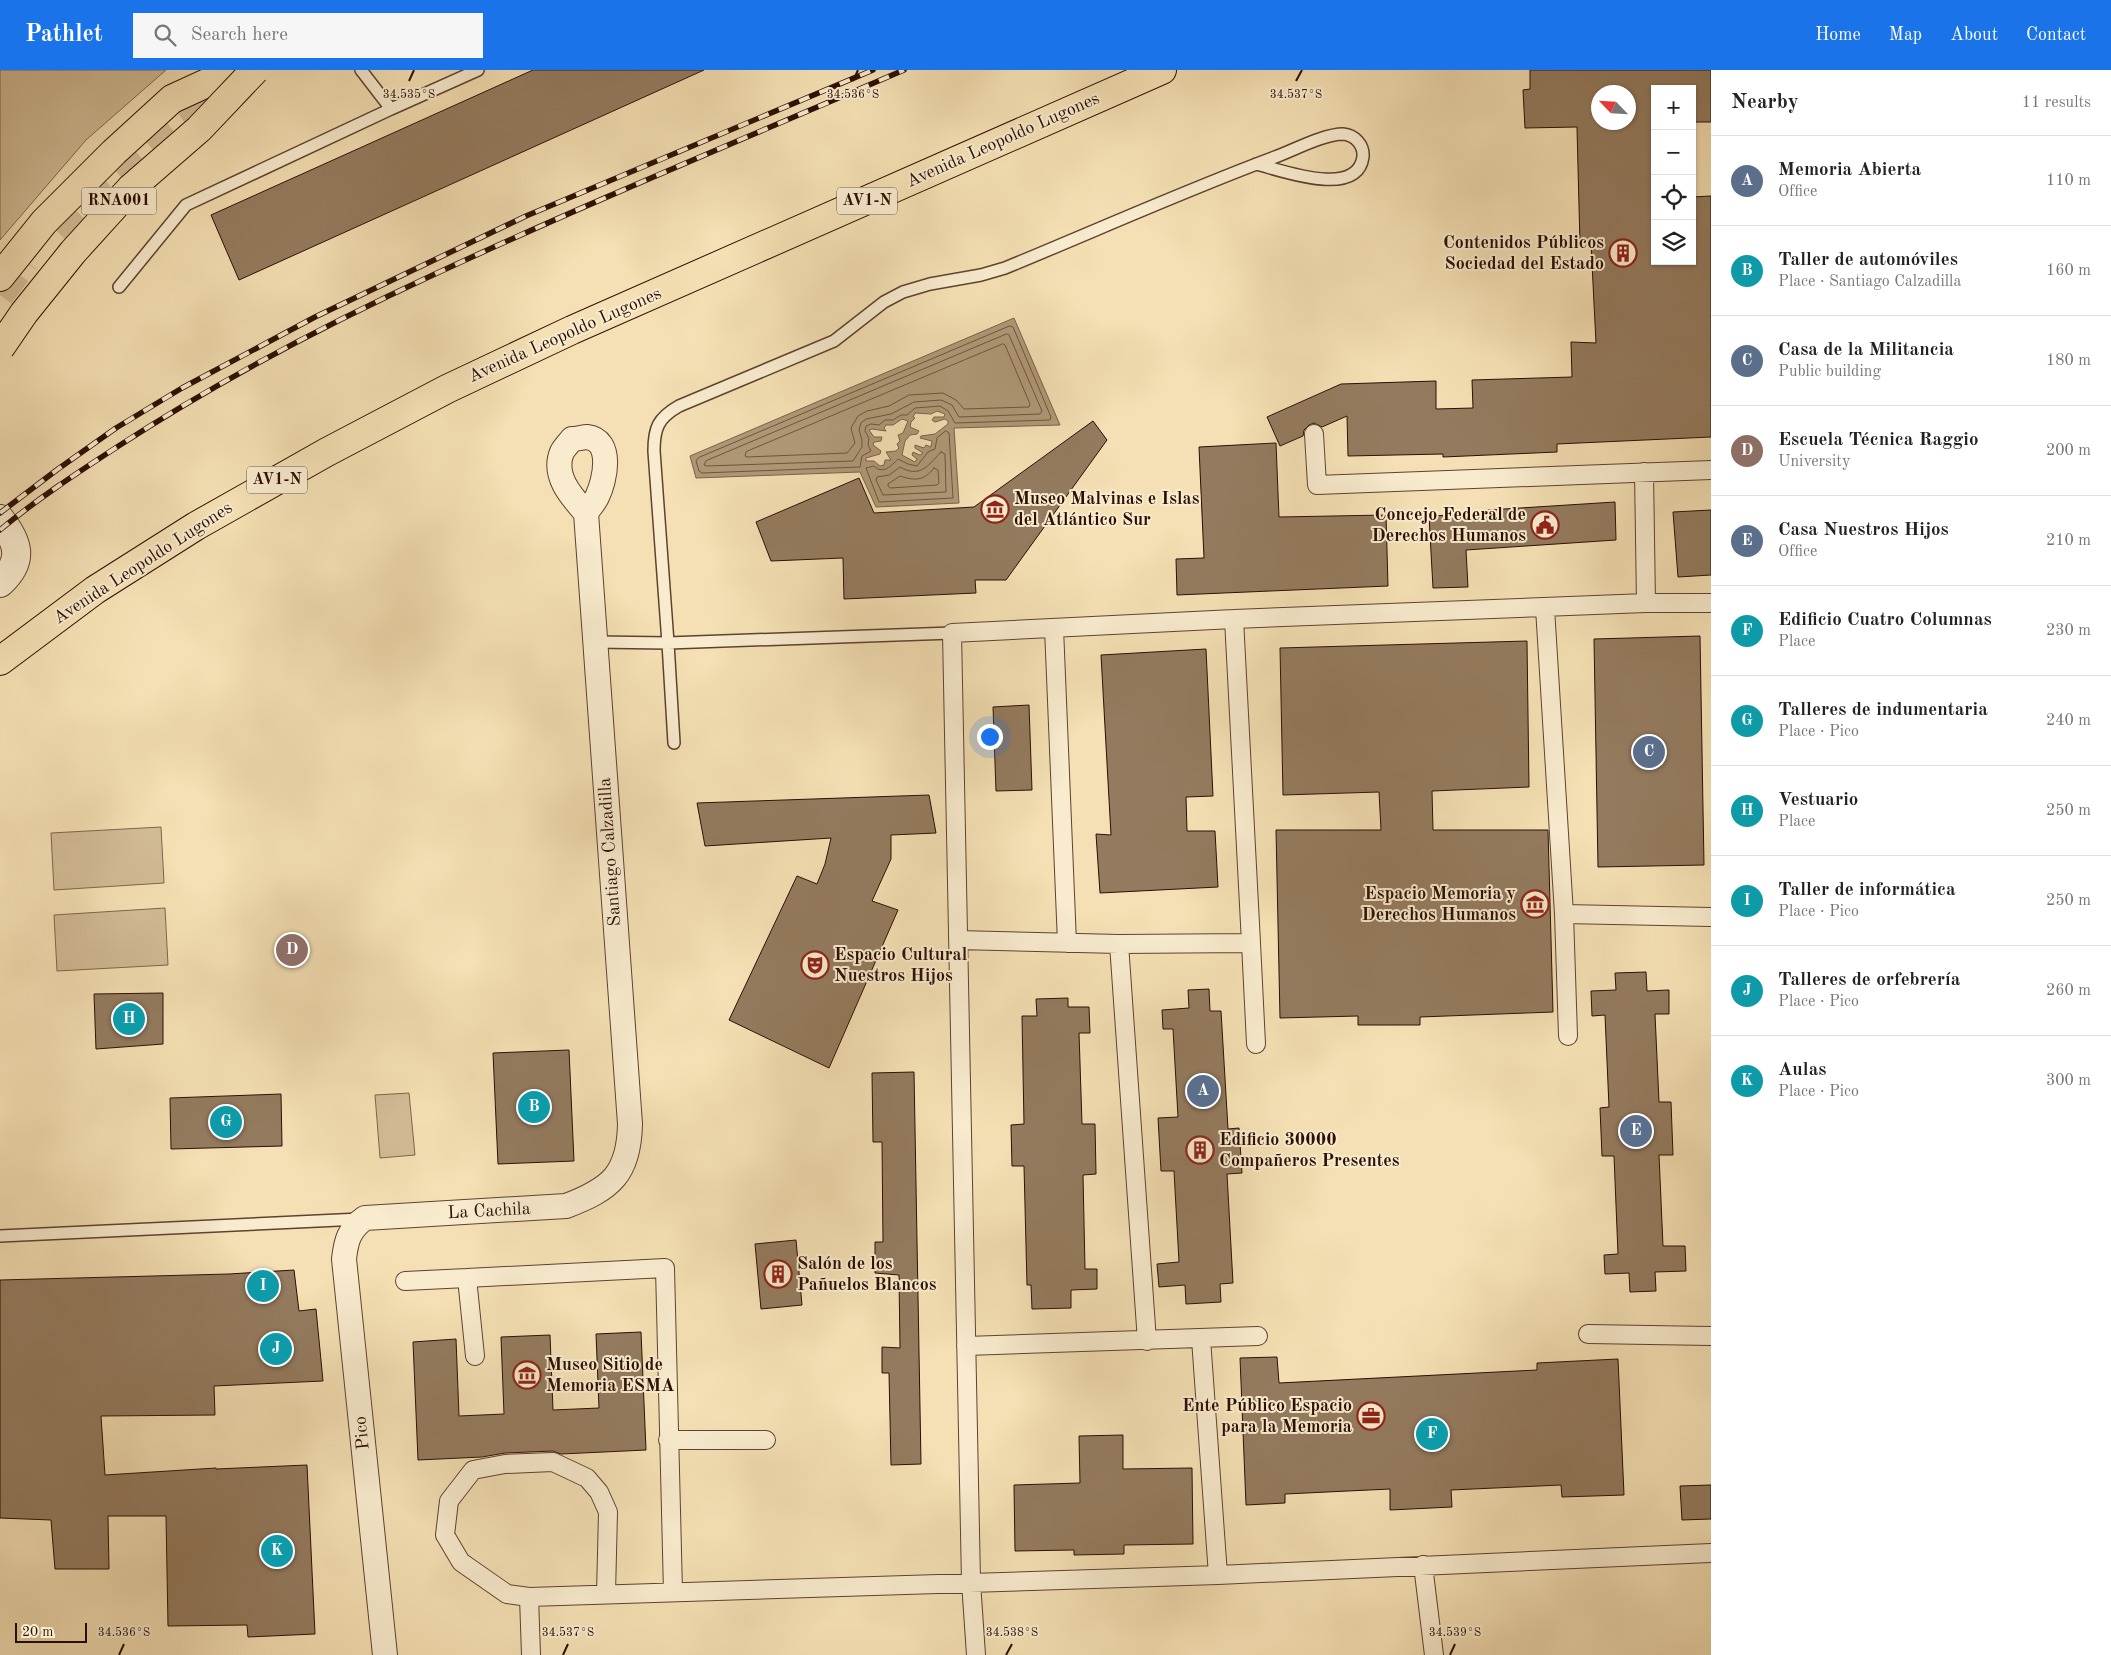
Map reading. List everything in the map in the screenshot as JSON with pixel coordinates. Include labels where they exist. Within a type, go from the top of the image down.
[{"type":"highway","points":[[0,277],[44,222],[114,152],[172,99],[235,70]]},
{"type":"highway","name":"RNA001","points":[[0,348],[24,313],[73,252],[131,188],[199,129],[255,70]]},
{"type":"highway","name":"Avenida Leopoldo Lugones","points":[[0,661],[95,590],[196,526],[447,388],[572,330],[1162,70]]},
{"type":"street","points":[[1314,434],[1317,485],[1711,470]]},
{"type":"street","points":[[1644,472],[1646,603]]},
{"type":"street","name":"Santiago Calzadilla","points":[[586,513],[630,1124],[629,1146],[620,1171],[608,1185]]},
{"type":"street","points":[[0,519],[13,536],[17,552],[13,567],[0,582]]},
{"type":"street","points":[[976,1655],[971,1582],[952,633],[1234,619],[1646,603],[1711,603]]},
{"type":"street","points":[[1545,608],[1564,914],[1568,1036]]},
{"type":"street","points":[[1234,619],[1256,1044]]},
{"type":"street","points":[[1054,628],[1067,943]]},
{"type":"street","points":[[1564,914],[1711,917]]},
{"type":"street","points":[[958,940],[1120,944],[1251,943]]},
{"type":"street","points":[[1120,944],[1146,1341]]},
{"type":"street","name":"La Cachila","points":[[365,1218],[566,1206],[593,1196],[608,1185]]},
{"type":"street","name":"Pico","points":[[365,1218],[354,1226],[346,1242],[344,1259],[385,1655]]},
{"type":"street","points":[[405,1282],[665,1268],[672,1592]]},
{"type":"street","points":[[467,1278],[475,1356]]},
{"type":"street","points":[[1588,1334],[1711,1336]]},
{"type":"street","points":[[966,1346],[1258,1336]]},
{"type":"street","points":[[1201,1339],[1218,1575]]},
{"type":"street","points":[[668,1440],[766,1440]]},
{"type":"street","points":[[606,1594],[608,1512],[599,1492],[587,1478],[553,1462],[505,1464],[473,1470],[449,1501],[445,1535],[461,1562],[507,1594],[529,1597],[1218,1575],[1711,1553]]},
{"type":"street","points":[[1424,1565],[1434,1655]]},
{"type":"street","points":[[529,1597],[531,1655]]},
{"type":"lane","points":[[360,70],[391,109]]},
{"type":"lane","points":[[118,287],[186,205],[478,70]]},
{"type":"lane","points":[[674,743],[654,444],[658,424],[667,413],[679,406],[834,341],[884,302],[903,292],[930,284],[981,275],[1005,268],[1256,164],[1320,140],[1342,134],[1356,139],[1361,144],[1364,154],[1362,165],[1355,174],[1346,179],[1334,181],[1303,176],[1256,164]]},
{"type":"lane","points":[[595,642],[668,643],[952,633]]},
{"type":"lane","points":[[0,1236],[365,1218]]},
{"type":"shaded area","points":[[0,70],[166,70],[86,140],[0,240]]},
{"type":"shaded area","points":[[161,827],[164,883],[54,890],[51,833]]},
{"type":"shaded area","points":[[165,908],[168,965],[57,971],[54,915]]},
{"type":"shaded area","points":[[409,1093],[415,1155],[380,1158],[375,1095]]},
{"type":"water","points":[[1014,318],[1060,425],[954,428],[959,503],[876,507],[860,472],[696,478],[690,456]],"holes":[[[937,411],[945,414],[944,417],[934,417],[932,420],[935,422],[945,419],[948,421],[948,424],[935,434],[921,436],[920,438],[932,441],[931,447],[926,445],[924,448],[915,445],[915,448],[923,453],[920,455],[913,452],[912,455],[917,459],[915,462],[902,455],[905,441],[910,435],[917,434],[919,431],[910,427],[911,422],[915,418],[913,417],[915,413],[931,414]],[[902,419],[908,421],[903,433],[898,435],[900,441],[897,444],[899,448],[896,451],[886,452],[891,460],[885,460],[884,465],[880,466],[874,461],[866,461],[866,458],[880,454],[881,451],[873,445],[874,442],[881,441],[882,437],[874,437],[869,430],[886,431],[884,428],[886,425],[893,425]]]},
{"type":"building","points":[[533,70],[704,70],[239,280],[211,215]]},
{"type":"building","name":"Contenidos Públicos Sociedad del Estado","points":[[1530,70],[1711,70],[1711,122],[1696,122],[1696,85],[1651,85],[1651,265],[1696,265],[1696,197],[1711,196],[1711,437],[1557,444],[1557,452],[1443,457],[1443,454],[1348,456],[1347,416],[1322,427],[1314,423],[1309,425],[1304,430],[1303,436],[1280,446],[1267,417],[1341,384],[1436,381],[1436,409],[1473,408],[1472,380],[1572,377],[1571,342],[1596,343],[1591,244],[1580,245],[1577,127],[1525,128],[1523,90],[1530,89]]},
{"type":"building","name":"Museo Malvinas e Islas del Atlántico Sur","points":[[1093,421],[1107,440],[1006,580],[975,580],[976,593],[844,599],[843,558],[771,561],[756,522],[859,478],[874,513],[974,507]]},
{"type":"building","points":[[1276,443],[1279,517],[1386,515],[1388,586],[1177,595],[1176,559],[1204,558],[1199,447]]},
{"type":"building","name":"Concejo Federal de Derechos Humanos","points":[[1615,502],[1616,540],[1466,550],[1468,587],[1433,588],[1429,516],[1474,514],[1473,511]]},
{"type":"building","points":[[1711,510],[1711,575],[1678,577],[1673,512]]},
{"type":"building","points":[[1700,636],[1704,865],[1598,867],[1594,639]]},
{"type":"building","points":[[1527,641],[1529,787],[1432,791],[1433,830],[1548,830],[1553,1012],[1420,1017],[1420,1025],[1358,1025],[1358,1016],[1280,1018],[1276,830],[1381,830],[1379,792],[1283,795],[1280,648]]},
{"type":"building","points":[[1206,649],[1213,796],[1186,797],[1187,831],[1215,831],[1218,887],[1100,893],[1096,834],[1111,835],[1101,655]]},
{"type":"building","points":[[1029,705],[1032,790],[996,791],[993,707]]},
{"type":"building","name":"Espacio Cultural Nuestros Hijos","points":[[929,795],[936,833],[891,835],[891,859],[872,901],[898,910],[829,1068],[729,1020],[797,876],[817,884],[825,864],[831,838],[705,846],[697,803]]},
{"type":"building","points":[[1646,972],[1647,991],[1669,990],[1669,1014],[1655,1014],[1659,1102],[1671,1102],[1673,1155],[1659,1155],[1663,1246],[1685,1246],[1686,1271],[1655,1272],[1656,1291],[1630,1292],[1629,1273],[1605,1274],[1604,1255],[1618,1254],[1614,1156],[1602,1156],[1600,1108],[1609,1107],[1605,1015],[1592,1016],[1591,991],[1616,990],[1615,973]]},
{"type":"building","name":"Edificio 30000 Compañeros Presentes","points":[[1209,989],[1210,1011],[1221,1011],[1228,1129],[1239,1128],[1242,1173],[1227,1174],[1233,1283],[1220,1284],[1221,1302],[1186,1304],[1185,1285],[1159,1287],[1157,1264],[1179,1262],[1174,1171],[1161,1171],[1158,1118],[1178,1117],[1173,1029],[1163,1029],[1162,1010],[1189,1008],[1188,990]]},
{"type":"building","points":[[163,993],[163,1044],[96,1049],[94,994]]},
{"type":"building","points":[[1068,998],[1068,1007],[1089,1007],[1090,1033],[1079,1033],[1082,1124],[1095,1124],[1096,1174],[1083,1175],[1085,1269],[1097,1269],[1097,1289],[1071,1290],[1071,1308],[1032,1309],[1031,1285],[1027,1285],[1024,1166],[1012,1166],[1011,1125],[1024,1124],[1022,1016],[1037,1016],[1036,999]]},
{"type":"building","points":[[569,1050],[574,1161],[498,1164],[493,1053]]},
{"type":"building","points":[[914,1072],[921,1464],[891,1465],[889,1373],[882,1373],[882,1347],[900,1348],[899,1275],[875,1273],[875,1242],[883,1242],[882,1142],[873,1142],[872,1073]]},
{"type":"building","points":[[281,1094],[282,1146],[171,1149],[170,1098]]},
{"type":"building","name":"Salón de los Pañuelos Blancos","points":[[796,1240],[802,1305],[761,1309],[755,1244]]},
{"type":"building","points":[[294,1270],[299,1311],[316,1309],[323,1381],[214,1386],[215,1415],[101,1416],[105,1475],[216,1468],[307,1465],[315,1634],[248,1637],[247,1625],[168,1626],[166,1516],[108,1516],[109,1569],[55,1569],[51,1520],[0,1518],[0,1280],[229,1274]]},
{"type":"building","name":"Museo Sitio de Memoria ESMA","points":[[641,1332],[646,1450],[561,1454],[553,1451],[505,1453],[482,1457],[418,1460],[413,1342],[456,1339],[459,1416],[504,1414],[501,1337],[550,1335],[553,1410],[599,1408],[596,1334]]},
{"type":"building","points":[[1277,1357],[1279,1383],[1537,1370],[1537,1363],[1618,1359],[1624,1495],[1562,1497],[1561,1485],[1451,1490],[1452,1507],[1390,1510],[1390,1489],[1285,1494],[1285,1503],[1246,1505],[1240,1358]]},
{"type":"building","points":[[1123,1435],[1123,1469],[1192,1468],[1193,1544],[1124,1545],[1124,1554],[1074,1555],[1074,1550],[1015,1551],[1014,1485],[1080,1483],[1079,1436]]},
{"type":"building","points":[[1711,1485],[1711,1519],[1682,1520],[1680,1486]]},
{"type":"tunnel","points":[[55,229],[91,194],[173,128],[228,91]]},
{"type":"tunnel","points":[[0,295],[26,261]]},
{"type":"railway","points":[[0,513],[116,428],[182,388],[315,317],[526,216],[873,70]]},
{"type":"railway","points":[[0,530],[57,487],[194,399],[353,313],[552,221],[904,70]]},
{"type":"place","name":"Contenidos Públicos Sociedad del Estado","points":[[1623,253]]},
{"type":"place","name":"Museo Malvinas e Islas del Atlántico Sur","points":[[995,509]]},
{"type":"place","name":"Concejo Federal de Derechos Humanos","points":[[1545,525]]},
{"type":"place","name":"Casa de la Militancia","points":[[1649,752]]},
{"type":"place","name":"Espacio Memoria y Derechos Humanos","points":[[1535,904]]},
{"type":"place","name":"Escuela Técnica Raggio","points":[[292,950]]},
{"type":"place","name":"Espacio Cultural Nuestros Hijos","points":[[815,965]]},
{"type":"place","name":"Vestuario","points":[[129,1019]]},
{"type":"place","name":"Memoria Abierta","points":[[1203,1091]]},
{"type":"place","name":"Taller de automóviles","points":[[534,1107]]},
{"type":"place","name":"Talleres de indumentaria","points":[[226,1122]]},
{"type":"place","name":"Casa Nuestros Hijos","points":[[1636,1131]]},
{"type":"place","name":"Edificio 30000 Compañeros Presentes","points":[[1200,1150]]},
{"type":"place","name":"Salón de los Pañuelos Blancos","points":[[778,1274]]},
{"type":"place","name":"Taller de informática","points":[[263,1286]]},
{"type":"place","name":"Talleres de orfebrería","points":[[276,1349]]},
{"type":"place","name":"Museo Sitio de Memoria ESMA","points":[[527,1375]]},
{"type":"place","name":"Ente Público Espacio para la Memoria","points":[[1371,1416]]},
{"type":"place","name":"Edificio Cuatro Columnas","points":[[1432,1434]]},
{"type":"place","name":"Aulas","points":[[277,1551]]}]
